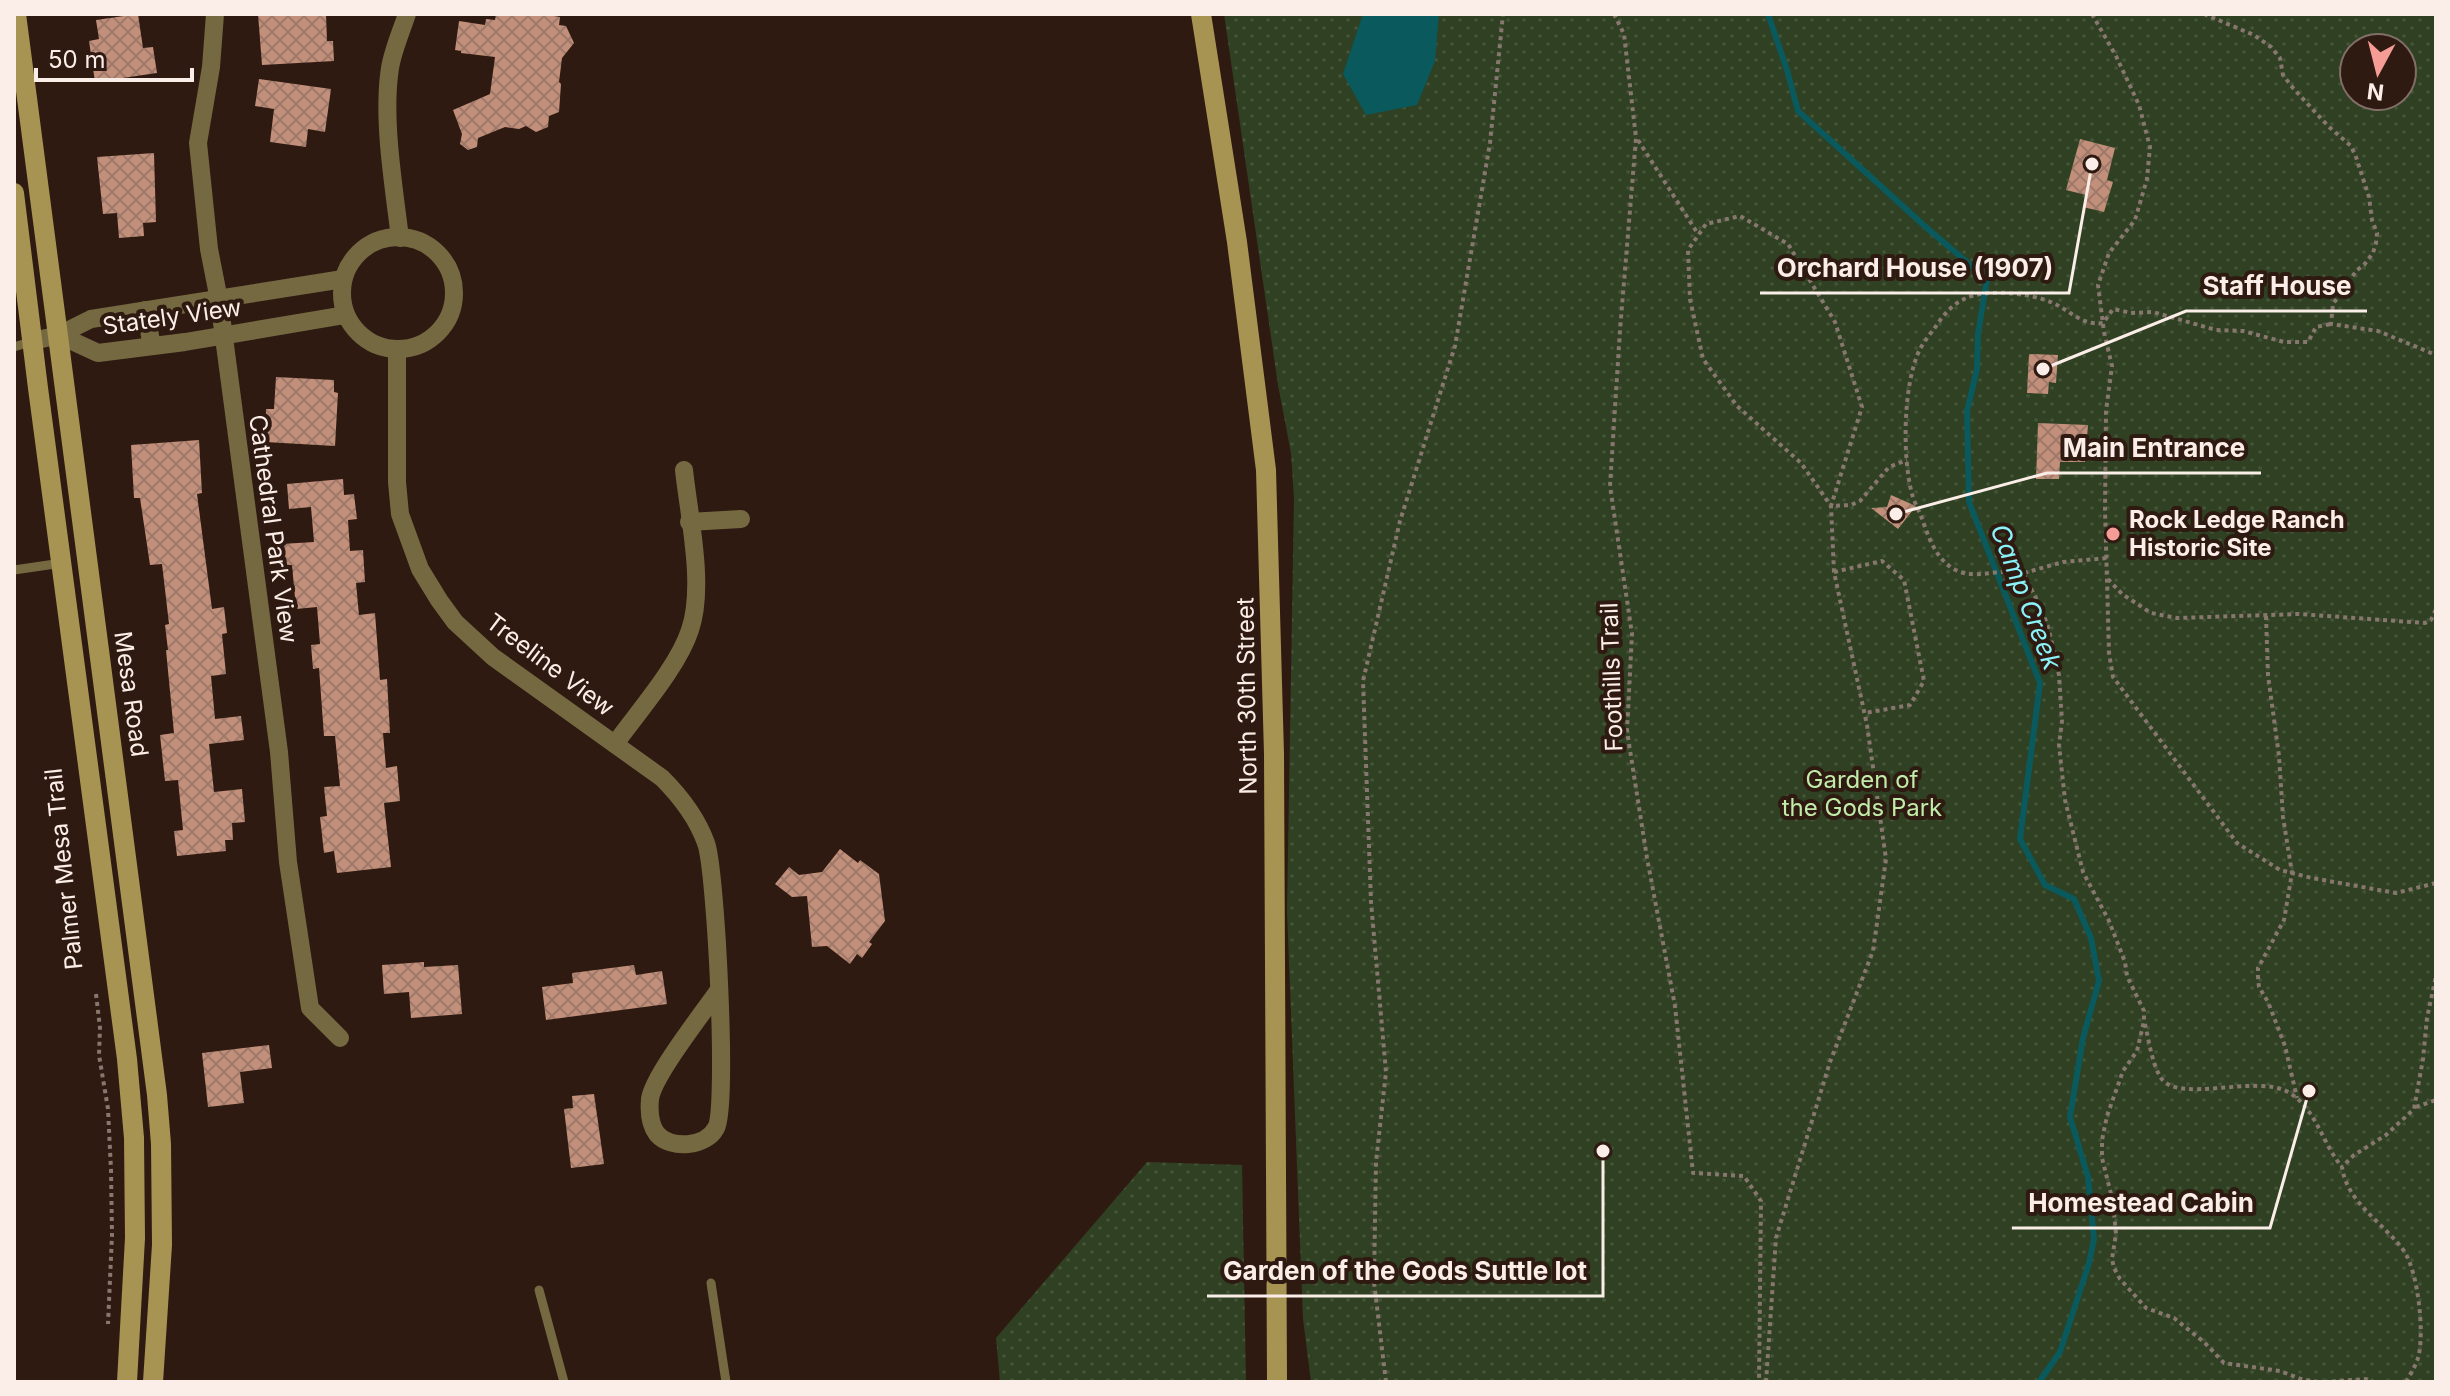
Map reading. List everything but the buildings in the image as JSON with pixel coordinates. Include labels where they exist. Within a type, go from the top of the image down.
[{"type":"main road","name":"Mesa Road","points":[[16,14],[157,1095],[162,1245],[153,1382]]},
{"type":"main road","name":"North 30th Street","points":[[1201,14],[1239,255],[1267,484],[1274,770],[1277,1382]]},
{"type":"main road","points":[[14,193],[23,344],[62,563],[116,967],[134,1138],[135,1238],[127,1382]]},
{"type":"street","name":"Cathedral Park View","points":[[215,14],[211,67],[198,143],[209,249],[219,300],[279,752],[288,862],[310,1008],[340,1038]]},
{"type":"street","points":[[400,238],[390,145],[390,69],[407,14]]},
{"type":"street","points":[[400,238],[429,246],[447,265],[454,282],[454,299],[451,315],[437,335],[420,345],[397,351],[369,342],[357,332],[345,315],[341,291],[347,268],[359,252],[376,241],[400,238]]},
{"type":"street","name":"Stately View","points":[[59,335],[91,319],[343,279]]},
{"type":"street","points":[[145,310],[152,346]]},
{"type":"street","name":"Stately View","points":[[59,335],[98,353],[345,315]]},
{"type":"street","points":[[23,344],[59,335]]},
{"type":"street","name":"Treeline View","points":[[397,351],[400,514],[420,569],[455,622],[493,657],[662,778],[681,798],[706,842],[716,901],[721,1102],[717,1128],[706,1139],[690,1144],[664,1140],[655,1132],[649,1108],[650,1095],[718,991]]},
{"type":"street","name":"Treeline View","points":[[615,744],[671,666],[690,630],[697,590],[684,470]]},
{"type":"street","points":[[689,522],[741,519]]},
{"type":"lane","points":[[14,570],[62,563]]},
{"type":"lane","points":[[711,1283],[726,1382]]},
{"type":"lane","points":[[539,1290],[564,1382]]},
{"type":"path","points":[[1386,1382],[1374,1282],[1376,1162],[1386,1072],[1371,902],[1363,681],[1400,521],[1455,346],[1490,143],[1503,14]]},
{"type":"path","name":"Foothills Trail","points":[[1614,14],[1624,34],[1636,138],[1610,486],[1632,634],[1627,731],[1675,1006],[1693,1173],[1744,1176],[1761,1201],[1759,1382]]},
{"type":"path","points":[[2092,14],[2139,105],[2150,147],[2147,179],[2135,220],[2109,253],[2098,285],[2112,366],[2106,411],[2109,653],[2113,677],[2237,843],[2280,870],[2292,873],[2396,893],[2436,883]]},
{"type":"path","points":[[2204,14],[2254,35],[2271,47],[2280,58],[2283,75],[2293,88],[2351,146],[2369,197],[2377,233],[2376,243],[2373,253],[2333,304],[2331,324]]},
{"type":"path","points":[[1636,138],[1699,235]]},
{"type":"path","points":[[1766,1382],[1776,1238],[1830,1062],[1873,951],[1886,859],[1865,713],[1834,572],[1831,506],[1862,407],[1835,322],[1788,244],[1740,216],[1706,224],[1688,250],[1690,299],[1703,359],[1737,406],[1801,463],[1831,506]]},
{"type":"path","points":[[2107,558],[2063,562],[2023,573],[2013,570],[1977,575],[1964,574],[1950,567],[1935,550],[1912,495],[1907,460],[1908,394],[1919,351],[1950,309],[1970,297],[2017,293],[2041,298],[2094,324],[2103,323],[2113,309],[2131,313],[2153,312],[2216,330],[2243,331],[2300,344],[2308,342],[2316,327],[2331,324],[2378,331],[2436,355]]},
{"type":"path","points":[[1831,506],[1851,505],[1860,501],[1889,467],[1907,460]]},
{"type":"path","points":[[1834,572],[1882,561],[1904,580],[1924,681],[1910,705],[1865,713]]},
{"type":"path","points":[[2023,573],[2042,610],[2059,675],[2062,721],[2059,745],[2065,800],[2083,872],[2109,921],[2125,962],[2127,976],[2144,1011],[2137,1051],[2123,1071],[2102,1140],[2102,1158],[2113,1202],[2116,1234],[2112,1259],[2114,1268],[2146,1308],[2174,1318],[2224,1363],[2280,1371],[2321,1382],[2366,1379],[2373,1382]]},
{"type":"path","points":[[2108,579],[2122,594],[2151,613],[2177,618],[2299,614],[2425,623],[2431,620],[2436,609]]},
{"type":"path","points":[[2266,616],[2268,675],[2292,873],[2284,920],[2258,968],[2258,977],[2259,987],[2285,1046],[2297,1098]]},
{"type":"path","points":[[2431,620],[2436,625]]},
{"type":"path","points":[[2414,1109],[2436,976]]},
{"type":"path","name":"Palmer Mesa Trail","points":[[94,983],[100,1028],[99,1055],[108,1109],[111,1170],[108,1326]]},
{"type":"path","points":[[2144,1021],[2162,1079],[2169,1086],[2211,1090],[2256,1084],[2284,1090],[2297,1098],[2316,1121],[2358,1201],[2398,1243],[2410,1261],[2421,1339],[2417,1362],[2406,1382]]},
{"type":"path","points":[[2342,1167],[2354,1155],[2386,1135],[2414,1109],[2436,1100]]},
{"type":"green space","name":"Garden of the Gods Park","points":[[1224,14],[2436,14],[2436,1382],[1311,1382],[1303,1319],[1287,911],[1294,498],[1291,453],[1278,385]]},
{"type":"green space","points":[[1147,1162],[1242,1165],[1246,1382],[1000,1382],[996,1338]]},
{"type":"water","points":[[1363,14],[1439,14],[1435,61],[1417,105],[1366,115],[1343,74]]},
{"type":"waterway","name":"Camp Creek","points":[[1768,14],[1798,111],[1987,279],[1978,334],[1977,369],[1967,411],[1969,502],[2040,683],[2020,839],[2045,885],[2074,899],[2091,938],[2099,981],[2083,1038],[2070,1117],[2088,1177],[2094,1239],[2060,1352],[2039,1382]]},
{"type":"place","name":"Orchard House (1907)","points":[[2092,164]]},
{"type":"place","name":"Staff House","points":[[2043,369]]},
{"type":"place","name":"Main Entrance","points":[[1896,514]]},
{"type":"place","name":"Rock Ledge Ranch Historic Site","points":[[2113,534]]},
{"type":"place","name":"Homestead Cabin","points":[[2309,1091]]},
{"type":"place","name":"Garden of the Gods Suttle lot","points":[[1603,1151]]}]
